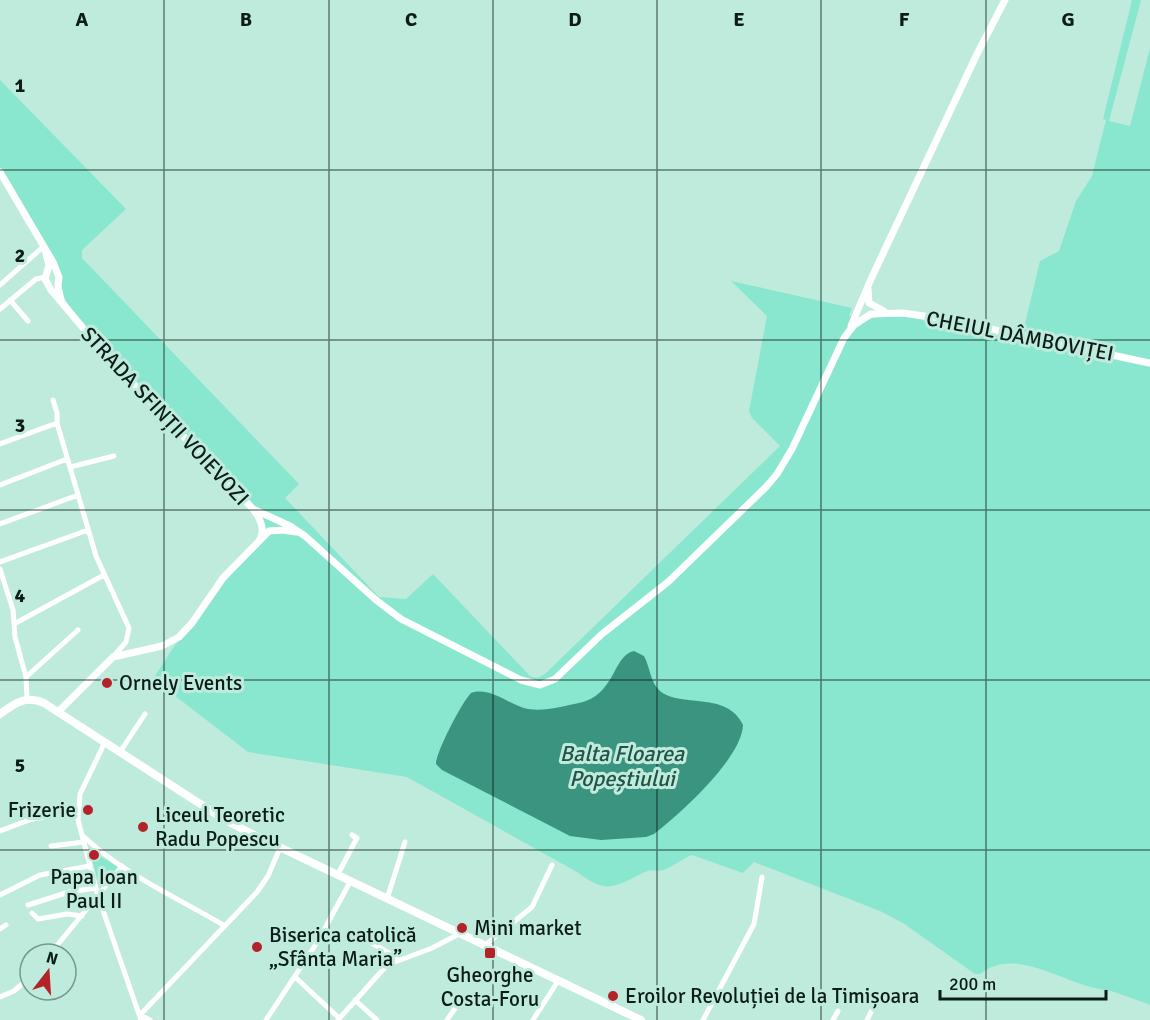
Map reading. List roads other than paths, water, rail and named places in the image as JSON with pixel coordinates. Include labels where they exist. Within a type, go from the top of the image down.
[{"type":"main road","points":[[0,714],[17,702],[27,699],[38,700],[59,711],[222,818],[337,876],[641,1020]]},
{"type":"street","points":[[889,313],[861,314],[869,285],[1005,0]]},
{"type":"street","points":[[1,177],[57,273],[58,283],[52,285],[46,277]]},
{"type":"street","points":[[44,249],[50,263],[46,277]]},
{"type":"street","points":[[0,285],[44,249]]},
{"type":"street","points":[[0,309],[36,279],[46,277],[51,271],[57,273]]},
{"type":"street","name":"STRADA SFINȚII VOIEVOZI","points":[[46,277],[66,309],[106,355],[253,508],[262,525],[259,542]]},
{"type":"street","name":"STRADA SFINȚII VOIEVOZI","points":[[58,283],[61,299],[66,309]]},
{"type":"street","points":[[10,300],[28,321]]},
{"type":"street","points":[[865,305],[889,313]]},
{"type":"street","points":[[850,329],[873,310],[865,305]]},
{"type":"street","points":[[301,533],[288,530],[265,530],[262,525],[265,518],[270,518],[301,533],[376,600],[401,619],[521,680],[535,685],[548,683],[602,634],[668,582],[773,480],[792,449],[838,351],[865,305]]},
{"type":"street","name":"CHEIUL DÂMBOVIȚEI","points":[[889,313],[944,319],[1150,363]]},
{"type":"street","points":[[53,400],[57,423],[88,530],[104,575],[129,628],[126,642],[59,711]]},
{"type":"street","points":[[0,444],[57,423]]},
{"type":"street","points":[[70,467],[114,456]]},
{"type":"street","points":[[0,485],[67,459]]},
{"type":"street","points":[[0,524],[78,495]]},
{"type":"street","points":[[113,657],[162,646],[179,637],[192,623],[223,578],[276,526],[275,521],[253,508]]},
{"type":"street","points":[[0,562],[88,530]]},
{"type":"street","points":[[0,568],[10,598],[15,637],[26,677],[27,699]]},
{"type":"street","points":[[14,624],[104,575]]},
{"type":"street","points":[[26,677],[78,630]]},
{"type":"street","points":[[120,752],[145,714]]},
{"type":"street","points":[[105,742],[82,789],[78,812],[96,888],[141,1018]]},
{"type":"street","points":[[0,831],[32,819],[78,812]]},
{"type":"street","points":[[82,835],[122,866],[225,926]]},
{"type":"street","points":[[337,876],[357,838],[352,835]]},
{"type":"street","points":[[51,846],[84,842]]},
{"type":"street","points":[[387,899],[405,842]]},
{"type":"street","points":[[141,1018],[262,886],[280,848]]},
{"type":"street","points":[[484,946],[532,907],[552,865]]},
{"type":"street","points":[[0,895],[40,875],[90,866]]},
{"type":"street","points":[[61,942],[122,866]]},
{"type":"street","points":[[703,1020],[754,924],[762,877]]},
{"type":"street","points":[[266,1020],[323,933],[350,882]]},
{"type":"street","points":[[28,905],[69,892],[96,888]]},
{"type":"street","points":[[32,913],[38,919],[67,914],[82,916]]},
{"type":"street","points":[[0,929],[6,925]]},
{"type":"street","points":[[296,977],[338,1019],[383,968],[459,934]]},
{"type":"street","points":[[370,942],[399,959]]},
{"type":"street","points":[[533,1020],[558,981]]},
{"type":"street","points":[[0,997],[18,988]]},
{"type":"street","points":[[355,1000],[377,1020]]},
{"type":"street","points":[[447,1020],[456,1007]]},
{"type":"street","points":[[867,1020],[872,1010]]},
{"type":"street","points":[[833,1020],[838,1011]]},
{"type":"street","points":[[141,1018],[150,1020]]},
{"type":"water","name":"Balta Floarea Popeștiului","points":[[634,651],[644,656],[659,690],[678,699],[726,707],[736,714],[743,725],[740,738],[721,769],[679,813],[654,834],[646,837],[601,840],[570,836],[442,770],[436,764],[450,727],[471,693],[486,692],[534,710],[579,703],[591,699],[600,692],[621,660]]},
{"type":"place","name":"Ornely Events","points":[[107,683]]},
{"type":"place","name":"Frizerie","points":[[88,810]]},
{"type":"place","name":"Liceul Teoretic Radu Popescu","points":[[143,827]]},
{"type":"place","name":"Papa Ioan Paul II","points":[[94,855]]},
{"type":"place","name":"Mini market","points":[[462,928]]},
{"type":"place","name":"Biserica catolică „Sfânta Maria”","points":[[257,947]]},
{"type":"place","name":"Gheorghe Costa-Foru","points":[[490,953]]},
{"type":"place","name":"Eroilor Revoluției de la Timișoara","points":[[613,996]]}]
